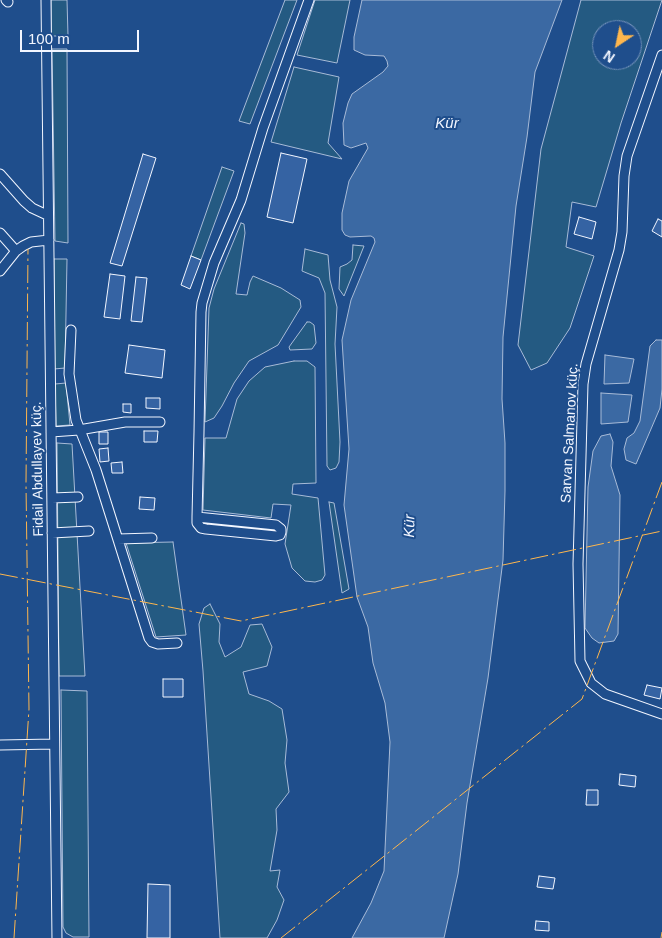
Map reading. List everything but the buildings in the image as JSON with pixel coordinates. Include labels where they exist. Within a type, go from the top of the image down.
[{"type":"street","name":"Fidail Abdullayev küç.","points":[[46,0],[47,215],[57,938]]},
{"type":"street","points":[[197,517],[276,525],[281,529],[281,532],[280,535],[276,536],[206,529],[198,525],[197,517],[202,302],[214,264],[241,200],[263,128],[309,0]]},
{"type":"street","name":"Sarvan Salmanov küç.","points":[[662,55],[627,156],[619,250],[586,364],[583,384],[578,564],[580,661],[591,683],[606,694],[662,714]]},
{"type":"street","points":[[0,174],[32,208],[47,215]]},
{"type":"street","points":[[0,233],[16,251]]},
{"type":"street","points":[[0,271],[16,251],[31,242],[48,240]]},
{"type":"street","points":[[70,330],[70,374],[73,407],[79,430],[96,470],[149,638],[152,642],[158,644],[177,643]]},
{"type":"street","points":[[51,432],[79,430],[124,422],[160,422]]},
{"type":"street","points":[[52,498],[78,497]]},
{"type":"street","points":[[52,533],[89,531]]},
{"type":"street","points":[[118,539],[152,538]]},
{"type":"street","points":[[0,745],[54,744]]},
{"type":"shaded area","points":[[51,0],[67,0],[68,36],[51,36]]},
{"type":"shaded area","points":[[285,0],[297,0],[250,124],[239,121]]},
{"type":"shaded area","points":[[315,0],[350,0],[337,63],[297,55]]},
{"type":"shaded area","points":[[581,0],[662,0],[642,60],[642,20],[592,20],[592,70],[639,70],[596,207],[572,202],[566,247],[594,256],[570,328],[547,363],[531,370],[518,345],[541,149]]},
{"type":"shaded area","points":[[52,49],[67,49],[68,243],[55,241]]},
{"type":"shaded area","points":[[294,67],[339,77],[328,143],[342,159],[271,142]]},
{"type":"shaded area","points":[[222,167],[234,171],[201,260],[191,256]]},
{"type":"shaded area","points":[[241,223],[244,224],[245,233],[236,294],[247,295],[253,276],[281,288],[300,300],[301,307],[278,345],[249,361],[214,418],[205,422],[209,308],[214,289]]},
{"type":"shaded area","points":[[353,245],[364,246],[344,296],[339,289],[340,267],[352,260]]},
{"type":"shaded area","points":[[305,249],[328,255],[330,280],[337,307],[335,344],[340,442],[339,462],[336,468],[330,470],[327,466],[325,293],[319,278],[302,271]]},
{"type":"shaded area","points":[[54,259],[67,259],[65,368],[54,369]]},
{"type":"shaded area","points":[[307,322],[314,325],[316,343],[312,349],[290,350],[289,347]]},
{"type":"shaded area","points":[[294,361],[307,361],[315,367],[316,483],[293,484],[292,494],[318,498],[325,575],[322,580],[315,582],[305,581],[292,568],[285,544],[291,505],[273,504],[271,518],[203,510],[205,438],[226,438],[237,399],[249,381],[265,367]]},
{"type":"shaded area","points":[[66,383],[70,425],[56,426],[55,384]]},
{"type":"shaded area","points":[[57,443],[72,444],[85,676],[59,676]]},
{"type":"shaded area","points":[[329,502],[334,503],[349,589],[342,593]]},
{"type":"shaded area","points":[[173,542],[186,635],[156,637],[126,543]]},
{"type":"shaded area","points":[[210,604],[220,624],[219,642],[225,657],[241,647],[250,625],[262,624],[272,647],[267,666],[243,672],[249,694],[269,701],[282,709],[287,740],[285,763],[289,792],[276,809],[277,830],[270,871],[280,870],[277,887],[284,900],[277,920],[267,938],[220,938],[199,624],[204,608]]},
{"type":"shaded area","points":[[61,690],[87,691],[89,937],[73,937],[66,933],[63,927]]},
{"type":"water","name":"Kür","points":[[362,0],[562,0],[535,72],[516,206],[503,337],[502,399],[505,443],[505,491],[503,560],[488,678],[467,803],[458,874],[444,938],[352,938],[371,903],[384,871],[390,742],[385,703],[373,663],[368,627],[357,597],[344,505],[349,449],[342,340],[351,300],[375,242],[371,236],[350,237],[345,235],[342,230],[342,213],[349,181],[368,148],[366,143],[351,148],[344,145],[343,123],[352,94],[383,72],[388,66],[384,56],[365,55],[354,50],[354,37]]},
{"type":"water","points":[[656,340],[662,340],[660,408],[636,464],[626,460],[624,449],[627,438],[634,433],[640,421],[650,346]]},
{"type":"water","points":[[605,355],[634,359],[629,383],[604,384]]},
{"type":"water","points":[[601,393],[632,395],[628,422],[601,424]]},
{"type":"water","points":[[610,434],[613,442],[611,466],[620,495],[618,634],[614,641],[599,643],[592,638],[585,628],[588,487],[593,451],[601,436]]},
{"type":"power","points":[[14,938],[29,709],[26,484],[28,249]]},
{"type":"power","points":[[281,938],[582,699],[662,482]]},
{"type":"power","points":[[0,574],[241,621],[662,531]]},
{"type":"power","points":[[661,938],[662,932]]}]
